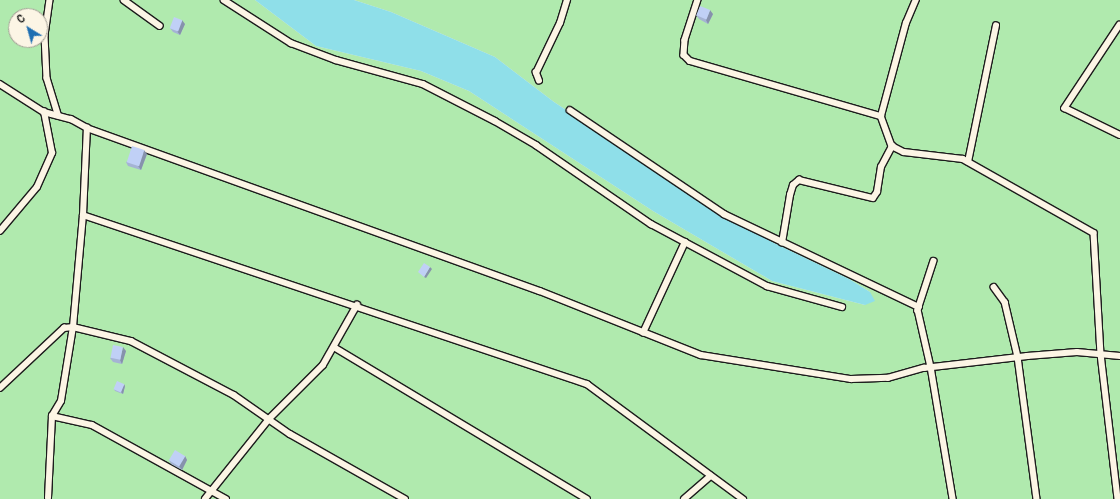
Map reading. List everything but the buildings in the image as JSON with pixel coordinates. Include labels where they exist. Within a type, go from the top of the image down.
[{"type":"lane","points":[[50,0],[45,36],[47,78],[58,115]]},
{"type":"lane","points":[[124,0],[160,26]]},
{"type":"lane","points":[[224,0],[291,43],[336,60],[423,84],[495,121],[536,145],[651,224],[767,286],[842,307]]},
{"type":"lane","points":[[539,81],[536,73],[560,23],[567,0]]},
{"type":"lane","points":[[698,0],[684,40],[684,55],[690,61],[881,116]]},
{"type":"lane","points":[[916,0],[906,23],[881,116],[892,146],[904,152],[963,159],[1094,233],[1101,354],[1118,499]]},
{"type":"lane","points":[[1120,25],[1065,108],[1120,135]]},
{"type":"lane","points":[[968,162],[996,26]]},
{"type":"lane","points":[[0,84],[44,112],[58,115],[87,128],[546,294],[701,355],[851,379],[888,378],[931,367],[1018,357],[1077,352],[1120,356]]},
{"type":"lane","points":[[570,110],[724,214],[782,243],[919,307]]},
{"type":"lane","points":[[0,231],[37,186],[52,153],[44,112]]},
{"type":"lane","points":[[48,498],[52,416],[61,401],[73,327],[83,215],[87,128]]},
{"type":"lane","points":[[782,243],[790,195],[794,185],[799,180],[873,198],[877,192],[881,167],[892,146]]},
{"type":"lane","points":[[83,215],[357,305],[586,384],[743,499]]},
{"type":"lane","points":[[643,333],[685,242]]},
{"type":"lane","points":[[934,261],[919,307],[931,367],[953,499]]},
{"type":"lane","points":[[994,287],[1005,302],[1018,357],[1037,499]]},
{"type":"lane","points":[[205,499],[269,419],[324,365],[357,305]]},
{"type":"lane","points":[[0,388],[57,334],[73,327],[138,344],[234,394],[290,434],[405,499]]},
{"type":"lane","points":[[334,347],[587,499]]},
{"type":"lane","points":[[52,416],[92,425],[226,499]]},
{"type":"lane","points":[[684,499],[710,476]]},
{"type":"green space","points":[[0,0],[255,0],[316,46],[421,71],[469,91],[653,211],[772,281],[865,305],[870,292],[849,279],[774,243],[709,205],[554,102],[495,57],[391,12],[354,0],[1120,0],[1120,499],[0,499]]},
{"type":"water","points":[[255,0],[354,0],[391,12],[495,57],[554,102],[709,205],[774,243],[849,279],[870,292],[875,301],[865,305],[772,281],[653,211],[469,91],[421,71],[316,46]]}]
